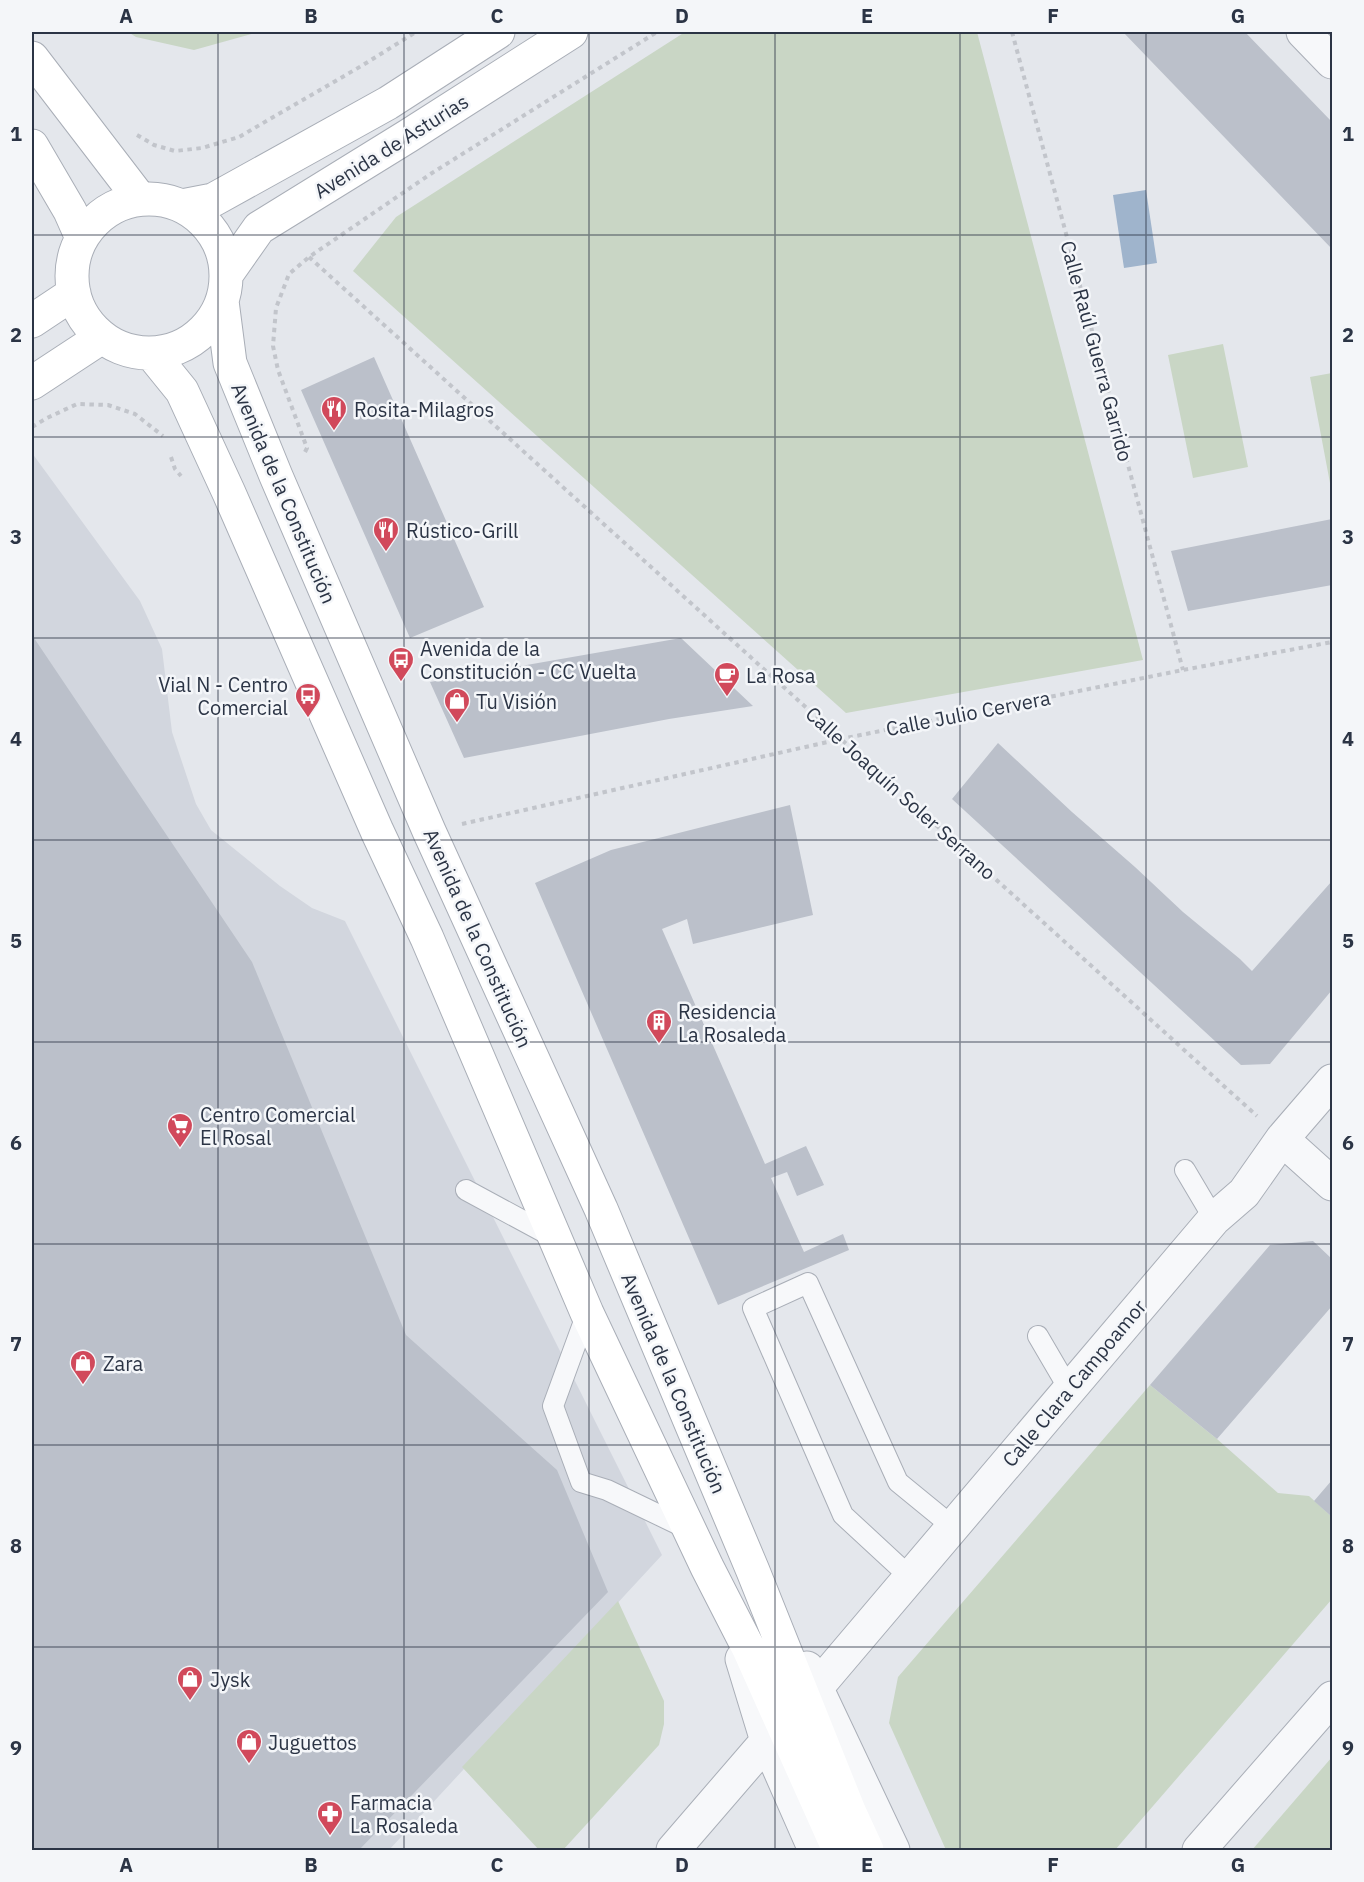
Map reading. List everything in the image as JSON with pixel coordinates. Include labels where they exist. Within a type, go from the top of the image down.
[{"type":"street","name":"Avenida de Asturias","points":[[182,207],[213,200],[388,103],[498,32]]},
{"type":"street","name":"Avenida de Asturias","points":[[224,288],[259,228],[571,32]]},
{"type":"street","points":[[1303,32],[1332,62]]},
{"type":"street","points":[[32,58],[140,200]]},
{"type":"street","points":[[32,146],[70,211],[82,238]]},
{"type":"street","points":[[140,200],[161,200],[182,207],[200,218],[214,235],[223,254],[224,288],[211,322],[195,338],[175,349],[152,354],[125,350],[102,337],[84,317],[74,293],[72,265],[82,238],[96,219],[116,206],[140,200]]},
{"type":"street","name":"Avenida de la Constitución","points":[[224,288],[230,363],[276,476],[429,831],[601,1209],[753,1570],[867,1851]]},
{"type":"street","points":[[32,321],[74,293]]},
{"type":"street","points":[[32,383],[102,337]]},
{"type":"street","points":[[152,354],[182,391],[229,493],[377,831],[427,938],[587,1313],[748,1648],[839,1851]]},
{"type":"street","name":"Calle Clara Campoamor","points":[[817,1687],[1214,1219],[1244,1193],[1282,1139],[1332,1081]]},
{"type":"street","points":[[1282,1139],[1332,1184]]},
{"type":"street","name":"Avenida de la Constitución","points":[[753,1570],[771,1599],[817,1687],[893,1851]]},
{"type":"street","points":[[723,1597],[766,1741],[815,1851]]},
{"type":"street","points":[[1199,1851],[1332,1698]]},
{"type":"street","points":[[673,1851],[766,1741]]},
{"type":"lane","points":[[1185,1170],[1214,1219]]},
{"type":"lane","points":[[466,1190],[554,1237]]},
{"type":"lane","points":[[910,1577],[843,1515],[753,1308],[808,1283],[898,1482],[953,1527]]},
{"type":"lane","points":[[587,1313],[553,1406],[582,1482],[607,1490],[690,1529]]},
{"type":"lane","points":[[1038,1336],[1069,1389]]},
{"type":"path","points":[[131,131],[154,146],[175,151],[202,148],[239,137],[416,32]]},
{"type":"path","points":[[276,476],[298,468],[307,448],[278,369],[273,346],[276,308],[289,274],[309,257],[432,173],[657,32]]},
{"type":"path","name":"Calle Raúl Guerra Garrido","points":[[1012,32],[1183,670]]},
{"type":"path","name":"Calle Joaquín Soler Serrano","points":[[309,257],[1282,1139]]},
{"type":"path","points":[[32,427],[77,404],[108,405],[135,414],[166,439]]},
{"type":"path","points":[[169,449],[175,469],[182,478]]},
{"type":"path","name":"Calle Julio Cervera","points":[[429,831],[841,739],[1332,642]]},
{"type":"shaded area","name":"Centro Comercial El Rosal","points":[[32,453],[140,601],[162,649],[172,732],[196,804],[211,830],[280,886],[312,908],[345,921],[662,1555],[389,1850],[32,1850]]},
{"type":"green space","points":[[128,32],[259,32],[194,50],[136,37]]},
{"type":"green space","points":[[685,32],[977,32],[1143,660],[846,713],[353,271],[396,217]]},
{"type":"green space","points":[[1223,344],[1248,467],[1193,478],[1168,355]]},
{"type":"green space","points":[[1332,373],[1332,482],[1330,483],[1310,377]]},
{"type":"green space","points":[[1150,1385],[1217,1439],[1278,1493],[1309,1496],[1332,1517],[1332,1599],[1115,1850],[946,1850],[889,1723],[898,1677]]},
{"type":"green space","points":[[618,1601],[664,1701],[664,1724],[659,1745],[563,1850],[539,1850],[462,1767]]},
{"type":"green space","points":[[1332,1757],[1332,1850],[1252,1850]]},
{"type":"water","points":[[1146,190],[1157,263],[1124,268],[1113,195]]},
{"type":"building","points":[[1123,32],[1245,32],[1332,122],[1332,249]]},
{"type":"building","points":[[374,357],[484,607],[410,638],[301,390]]},
{"type":"building","points":[[1332,519],[1332,585],[1188,611],[1171,551]]},
{"type":"building","name":"Centro Comercial El Rosal","points":[[32,635],[252,962],[406,1335],[557,1470],[608,1592],[359,1850],[32,1850]]},
{"type":"building","points":[[681,638],[753,706],[669,719],[464,758],[430,682]]},
{"type":"building","points":[[998,743],[1183,912],[1252,971],[1332,881],[1332,990],[1270,1064],[1241,1065],[952,799]]},
{"type":"building","name":"Residencia La Rosaleda","points":[[790,805],[813,915],[693,944],[687,919],[662,929],[765,1164],[806,1146],[824,1185],[797,1196],[787,1172],[771,1178],[804,1252],[843,1234],[849,1250],[718,1305],[535,883],[611,850]]},
{"type":"building","points":[[1313,1241],[1332,1259],[1332,1306],[1217,1439],[1150,1385],[1270,1245]]},
{"type":"building","points":[[1332,1480],[1332,1517],[1314,1501]]},
{"type":"place","name":"Rosita-Milagros","points":[[334,432]]},
{"type":"place","name":"Rústico-Grill","points":[[386,553]]},
{"type":"place","name":"Avenida de la Constitución - CC Vuelta","points":[[401,683]]},
{"type":"place","name":"La Rosa","points":[[727,698]]},
{"type":"place","name":"Vial N - Centro Comercial","points":[[308,719]]},
{"type":"place","name":"Tu Visión","points":[[457,724]]},
{"type":"place","name":"Residencia La Rosaleda","points":[[659,1045]]},
{"type":"place","name":"Centro Comercial El Rosal","points":[[180,1149]]},
{"type":"place","name":"Zara","points":[[83,1386]]},
{"type":"place","name":"Jysk","points":[[190,1702]]},
{"type":"place","name":"Juguettos","points":[[249,1765]]},
{"type":"place","name":"Farmacia La Rosaleda","points":[[330,1837]]}]
